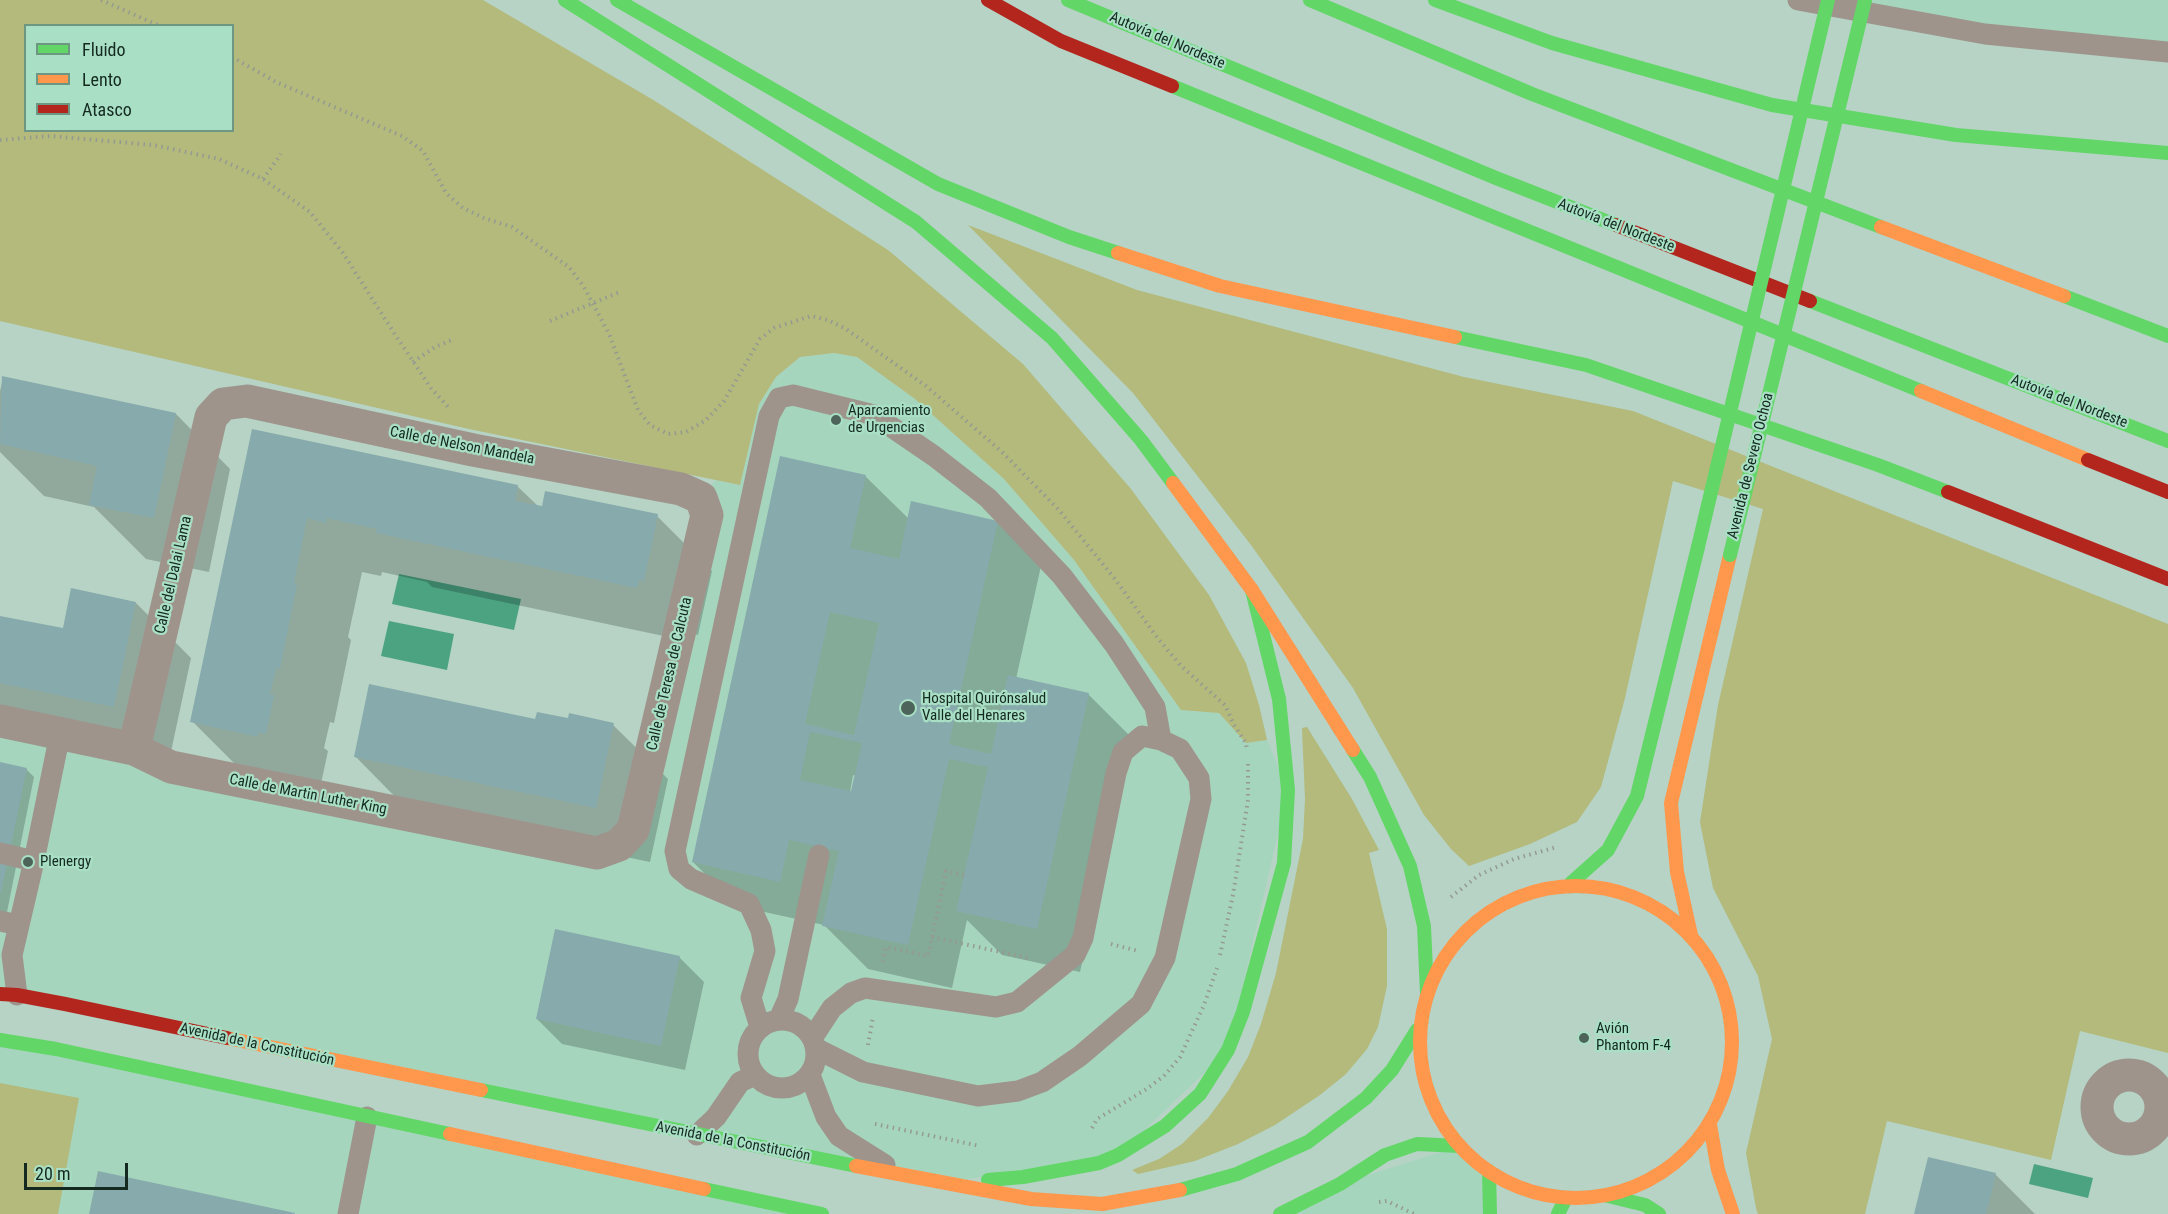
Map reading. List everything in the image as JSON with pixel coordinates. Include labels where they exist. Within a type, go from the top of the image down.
[{"type":"main road","points":[[565,0],[916,222],[1052,338],[1141,440],[1252,590],[1370,777],[1410,866],[1424,926],[1426,993]]},
{"type":"main road","points":[[617,0],[938,184],[1069,237],[1220,286],[1586,365],[1878,465],[2168,579]]},
{"type":"main road","points":[[988,0],[1060,41],[2168,492]]},
{"type":"main road","name":"Autovía del Nordeste","points":[[1068,0],[1496,178],[2168,441]]},
{"type":"main road","points":[[1310,0],[1532,94],[2168,336]]},
{"type":"main road","points":[[1434,0],[1552,43],[1772,105],[1956,135],[2168,153]]},
{"type":"main road","points":[[1571,883],[1608,850],[1637,796],[1828,0]]},
{"type":"main road","name":"Avenida de Severo Ochoa","points":[[1691,935],[1677,872],[1671,803],[1864,0]]},
{"type":"main road","points":[[949,1182],[1023,1177],[1099,1163],[1118,1155],[1165,1126],[1200,1094],[1228,1050],[1243,1012],[1284,863],[1288,790],[1279,699],[1252,590]]},
{"type":"main road","points":[[1571,883],[1608,888],[1645,901],[1691,935],[1717,971],[1732,1018],[1732,1066],[1710,1125],[1672,1167],[1645,1186],[1608,1196],[1566,1198],[1528,1191],[1489,1171],[1460,1146],[1438,1115],[1421,1077],[1417,1030],[1426,993],[1447,954],[1482,917],[1521,895],[1571,883]]},
{"type":"main road","name":"Avenida de la Constitución","points":[[8,995],[697,1135],[1031,1199],[1102,1204],[1186,1189],[1237,1174],[1308,1142],[1366,1098],[1392,1070],[1417,1030]]},
{"type":"main road","points":[[0,1040],[56,1049],[367,1117],[727,1204],[822,1214]]},
{"type":"main road","points":[[1710,1125],[1718,1170],[1733,1214]]},
{"type":"main road","points":[[1280,1214],[1340,1184],[1385,1155],[1417,1144],[1460,1146]]},
{"type":"main road","points":[[1489,1171],[1490,1214]]},
{"type":"main road","points":[[1608,1196],[1645,1205],[1659,1214]]},
{"type":"main road","points":[[1558,1214],[1566,1198]]},
{"type":"street","name":"Calle de Nelson Mandela","points":[[223,404],[247,401],[473,450],[681,489],[701,498]]},
{"type":"street","name":"Calle del Dalai Lama","points":[[134,750],[211,417],[223,404]]},
{"type":"street","name":"Calle de Teresa de Calcuta","points":[[619,845],[633,830],[647,772],[707,515],[701,498]]},
{"type":"street","name":"Calle de Martin Luther King","points":[[0,721],[134,750],[171,767],[585,851],[597,853],[619,845]]},
{"type":"lane","points":[[1798,0],[1985,34],[2168,52]]},
{"type":"lane","points":[[769,1023],[751,998],[765,951],[761,930],[749,904],[691,879],[679,869],[675,851],[769,416],[779,398],[793,395],[874,415],[934,456],[988,498],[1062,576],[1114,644],[1155,706],[1161,740]]},
{"type":"lane","points":[[8,995],[12,955],[9,923],[34,861],[60,734]]},
{"type":"lane","points":[[769,1023],[798,1023],[815,1043],[863,1072],[978,1096],[1018,1091],[1042,1082],[1080,1056],[1141,1004],[1165,958],[1201,799],[1199,778],[1180,749],[1161,740],[1142,736],[1123,752],[1116,773],[1083,938],[1075,955],[1017,1002],[996,1007],[866,988],[851,993],[832,1008],[815,1043],[815,1064],[810,1075],[801,1083],[783,1088],[765,1084],[755,1075],[748,1059],[750,1042],[788,999],[819,855]]},
{"type":"lane","points":[[0,853],[34,861]]},
{"type":"lane","points":[[697,1135],[721,1111],[740,1082],[755,1075]]},
{"type":"lane","points":[[810,1075],[826,1117],[839,1136],[899,1173]]},
{"type":"lane","points":[[348,1214],[367,1117]]},
{"type":"path","points":[[101,0],[155,24]]},
{"type":"path","points":[[234,58],[276,82],[402,136],[423,151],[446,193],[463,208],[512,227],[569,267],[584,287],[609,334],[638,410],[650,425],[668,434],[686,432],[706,420],[724,401],[760,339],[774,328],[811,316],[828,320],[846,329],[926,386],[1002,452],[1059,510],[1181,666],[1225,705],[1246,743],[1247,752]]},
{"type":"path","points":[[0,140],[50,136],[153,145],[219,159],[263,179],[310,212],[343,253],[431,388],[469,429],[473,450]]},
{"type":"path","points":[[263,179],[281,154]]},
{"type":"path","points":[[550,321],[622,291]]},
{"type":"path","points":[[413,362],[435,347],[454,339]]},
{"type":"path","points":[[1099,1163],[1091,1135],[1092,1126],[1097,1119],[1164,1076],[1180,1057],[1204,1005],[1219,962],[1233,895],[1248,800],[1248,762]]},
{"type":"path","points":[[1446,888],[1448,899],[1479,874],[1514,859],[1565,845]]},
{"type":"path","points":[[886,947],[928,956],[946,871],[964,875]]},
{"type":"path","points":[[1369,1202],[1387,1201],[1414,1214]]},
{"type":"shaded area","points":[[0,0],[483,0],[655,101],[888,250],[1023,364],[1131,489],[1209,595],[1246,663],[1267,740],[1246,743],[1219,713],[1181,710],[1074,560],[1004,479],[915,399],[857,357],[834,353],[800,357],[776,377],[759,404],[740,485],[469,429],[0,321]]},
{"type":"shaded area","points":[[1798,0],[2168,0],[2168,52]]},
{"type":"shaded area","points":[[968,225],[1137,290],[1464,377],[1633,411],[2168,624],[2168,1053],[2080,1031],[2051,1160],[1887,1121],[1865,1214],[1758,1214],[1746,1153],[1772,1039],[1758,976],[1713,888],[1700,822],[1718,705],[1763,509],[1673,481],[1625,698],[1601,787],[1577,822],[1530,844],[1469,866],[1451,849],[1424,815],[1353,688],[1251,545],[1133,393]]},
{"type":"shaded area","points":[[834,353],[857,357],[915,399],[1004,479],[1074,560],[1181,710],[1219,713],[1246,743],[1267,740],[1288,790],[1228,1050],[1118,1155],[949,1182],[0,994],[0,721],[619,845],[701,498],[716,480],[740,485],[759,404],[776,377],[800,357]]},
{"type":"shaded area","points":[[399,574],[521,599],[514,630],[392,604]]},
{"type":"shaded area","points":[[389,621],[454,634],[447,670],[381,656]]},
{"type":"shaded area","points":[[1307,727],[1352,799],[1379,850],[1369,853],[1387,929],[1387,986],[1378,1027],[1367,1049],[1346,1074],[1320,1095],[1275,1125],[1238,1144],[1195,1161],[1138,1174],[1132,1170],[1159,1159],[1182,1144],[1208,1118],[1228,1091],[1248,1057],[1261,1024],[1276,973],[1303,839],[1305,799],[1302,728]]},
{"type":"shaded area","points":[[0,1040],[822,1214],[0,1214]]},
{"type":"shaded area","points":[[0,1083],[79,1098],[58,1214],[0,1214]]},
{"type":"shaded area","points":[[1460,1146],[1489,1171],[1490,1214],[1280,1214],[1340,1184]]},
{"type":"shaded area","points":[[2034,1164],[2093,1178],[2088,1198],[2029,1184]]},
{"type":"building","points":[[2,376],[176,413],[154,518],[89,505],[97,466],[0,444]]},
{"type":"building","points":[[252,429],[518,485],[515,501],[542,506],[545,491],[658,514],[644,581],[639,580],[637,588],[376,533],[377,529],[327,518],[326,523],[307,518],[280,669],[276,668],[270,694],[274,695],[266,734],[258,732],[258,737],[190,722]]},
{"type":"building","name":"Hospital Quirónsalud Valle del Henares","points":[[780,456],[866,475],[850,548],[899,559],[911,501],[998,521],[949,744],[991,754],[1008,675],[1089,693],[1037,929],[956,911],[988,767],[949,759],[908,945],[822,926],[839,851],[789,840],[780,882],[692,862]],"holes":[[[830,612],[879,623],[854,735],[805,724]],[[810,732],[862,743],[851,791],[800,780]]]},
{"type":"building","points":[[71,588],[136,602],[114,707],[0,683],[0,616],[63,628]]},
{"type":"building","points":[[369,684],[535,719],[537,712],[568,718],[569,713],[614,723],[596,808],[354,757]]},
{"type":"building","points":[[0,762],[27,768],[1,893],[0,893]]},
{"type":"building","points":[[555,929],[680,956],[661,1046],[536,1019]]},
{"type":"building","points":[[1928,1157],[1996,1173],[1986,1214],[1914,1214]]},
{"type":"building","points":[[98,1171],[295,1213],[295,1214],[89,1214]]},
{"type":"traffic: fast","points":[[565,0],[916,222],[1052,338],[1141,440],[1173,483]]},
{"type":"traffic: fast","points":[[617,0],[938,184],[1069,237],[1118,253]]},
{"type":"traffic: fast","points":[[1068,0],[1496,178],[1616,225]]},
{"type":"traffic: fast","points":[[1310,0],[1532,94],[1881,227]]},
{"type":"traffic: fast","points":[[1435,0],[1552,43],[1772,105],[1956,135],[2168,153]]},
{"type":"traffic: fast","points":[[1698,547],[1828,0]]},
{"type":"traffic: fast","points":[[1730,555],[1865,0]]},
{"type":"traffic: fast","points":[[1172,86],[1921,391]]},
{"type":"traffic: fast","points":[[2064,296],[2168,336]]},
{"type":"traffic: fast","points":[[1810,301],[2168,441]]},
{"type":"traffic: fast","points":[[1455,337],[1586,365],[1878,465],[1948,492]]},
{"type":"traffic: fast","points":[[1571,883],[1608,850],[1637,796],[1698,547]]},
{"type":"traffic: fast","points":[[988,1180],[1023,1177],[1099,1163],[1118,1155],[1165,1126],[1200,1094],[1228,1050],[1243,1012],[1284,863],[1288,790],[1279,699],[1252,590]]},
{"type":"traffic: fast","points":[[1353,750],[1370,777],[1410,866],[1424,926],[1427,993]]},
{"type":"traffic: fast","points":[[1180,1190],[1237,1174],[1308,1142],[1366,1098],[1392,1070],[1417,1030]]},
{"type":"traffic: fast","points":[[0,1040],[56,1049],[450,1134]]},
{"type":"traffic: fast","points":[[481,1090],[856,1166]]},
{"type":"traffic: fast","points":[[1280,1214],[1340,1184],[1385,1155],[1417,1144],[1460,1146]]},
{"type":"traffic: fast","points":[[1489,1171],[1490,1214]]},
{"type":"traffic: fast","points":[[704,1189],[822,1214]]},
{"type":"traffic: fast","points":[[1608,1196],[1645,1205],[1659,1214]]},
{"type":"traffic: fast","points":[[1558,1214],[1566,1198]]},
{"type":"traffic: slow","points":[[1881,227],[2064,296]]},
{"type":"traffic: slow","points":[[1118,253],[1220,286],[1455,337]]},
{"type":"traffic: slow","points":[[1921,391],[2088,460]]},
{"type":"traffic: slow","points":[[1173,483],[1252,590],[1353,750]]},
{"type":"traffic: slow","points":[[1691,935],[1677,872],[1671,803],[1730,555]]},
{"type":"traffic: slow","points":[[1561,886],[1591,886],[1621,892],[1650,904],[1687,931],[1706,955],[1720,982],[1726,997],[1732,1027],[1732,1042],[1732,1057],[1726,1087],[1720,1102],[1706,1129],[1687,1153],[1650,1180],[1621,1192],[1591,1198],[1561,1198],[1531,1192],[1502,1180],[1477,1163],[1455,1141],[1438,1116],[1426,1087],[1420,1057],[1420,1027],[1426,997],[1438,968],[1455,943],[1477,921],[1502,904],[1531,892],[1561,886]]},
{"type":"traffic: slow","points":[[227,1038],[481,1090]]},
{"type":"traffic: slow","points":[[1710,1125],[1718,1170],[1733,1214]]},
{"type":"traffic: slow","points":[[450,1134],[704,1189]]},
{"type":"traffic: slow","points":[[856,1166],[1031,1199],[1102,1204],[1180,1190]]},
{"type":"traffic: jam","points":[[988,0],[1061,41],[1172,86]]},
{"type":"traffic: jam","points":[[1616,225],[1810,301]]},
{"type":"traffic: jam","points":[[2088,460],[2168,492]]},
{"type":"traffic: jam","points":[[1948,492],[2168,579]]},
{"type":"traffic: jam","points":[[0,994],[65,1004],[227,1038]]},
{"type":"place","name":"Aparcamiento de Urgencias","points":[[836,420]]},
{"type":"place","name":"Hospital Quirónsalud Valle del Henares","points":[[908,708]]},
{"type":"place","name":"Plenergy","points":[[28,862]]},
{"type":"place","name":"Avión Phantom F-4","points":[[1584,1038]]}]
